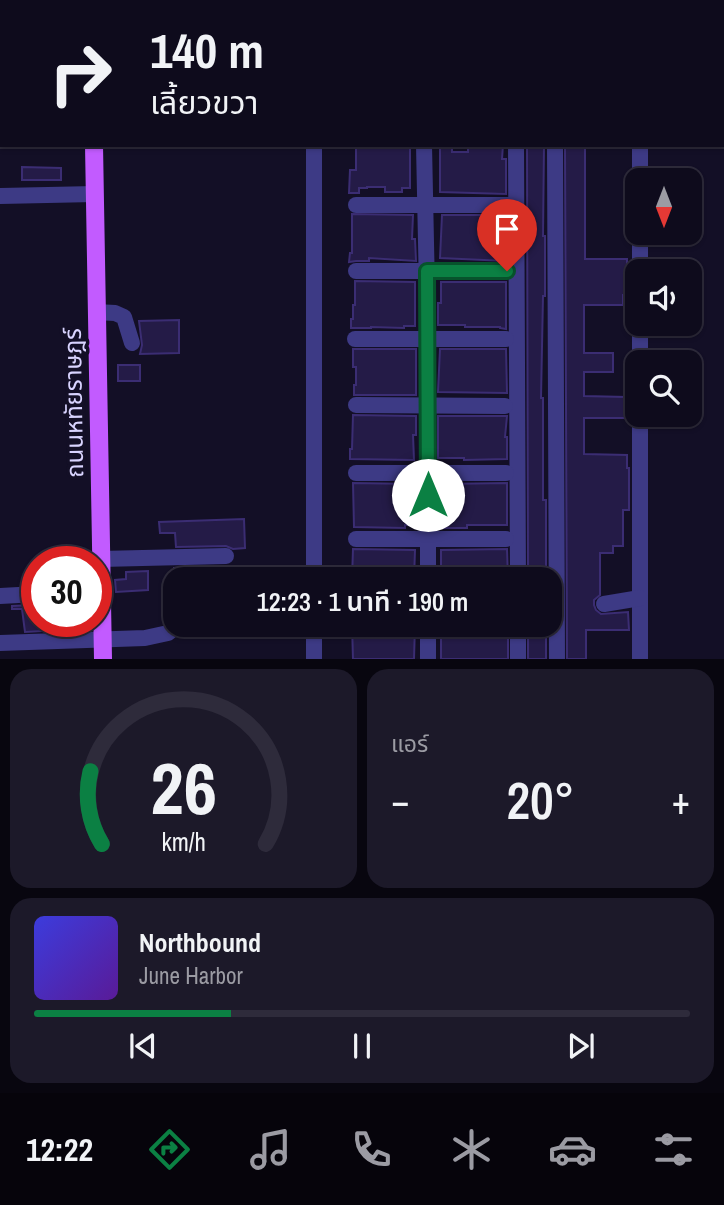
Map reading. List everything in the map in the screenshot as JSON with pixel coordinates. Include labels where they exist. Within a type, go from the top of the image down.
[{"type":"main road","name":"ถนนหทัยราษฎร์","points":[[94,147],[101,546]]},
{"type":"main road","name":"ถนนหทัยราษฎร์","points":[[103,639],[103,659]]},
{"type":"street","points":[[314,147],[314,567]]},
{"type":"street","points":[[424,147],[428,339],[428,567]]},
{"type":"street","points":[[516,147],[518,567]]},
{"type":"street","points":[[555,147],[557,659]]},
{"type":"street","points":[[640,147],[640,168]]},
{"type":"street","points":[[0,196],[95,194]]},
{"type":"street","points":[[356,205],[510,205]]},
{"type":"street","points":[[356,271],[507,271]]},
{"type":"street","points":[[96,312],[116,313],[124,317],[132,343]]},
{"type":"street","points":[[355,339],[506,339]]},
{"type":"street","points":[[356,405],[505,406]]},
{"type":"street","points":[[640,427],[640,659]]},
{"type":"street","points":[[356,472],[506,473]]},
{"type":"street","points":[[356,539],[506,539]]},
{"type":"street","points":[[112,559],[226,555]]},
{"type":"street","points":[[0,596],[21,595]]},
{"type":"street","points":[[604,604],[640,598]]},
{"type":"street","points":[[10,638],[103,639],[145,638],[163,634]]},
{"type":"street","points":[[314,637],[314,659]]},
{"type":"street","points":[[428,637],[428,659]]},
{"type":"street","points":[[518,637],[518,659]]},
{"type":"building","points":[[356,147],[410,147],[410,188],[402,188],[402,192],[385,192],[385,187],[367,187],[359,188],[359,193],[349,193],[350,170],[356,170]]},
{"type":"building","points":[[440,147],[452,147],[452,152],[468,152],[468,147],[503,147],[502,159],[506,159],[506,194],[440,192]]},
{"type":"building","points":[[527,147],[544,147],[545,296],[541,398],[543,500],[546,500],[546,567],[528,567]]},
{"type":"building","points":[[565,147],[585,147],[585,259],[625,259],[623,305],[584,305],[584,353],[613,353],[613,372],[584,372],[584,396],[625,397],[625,418],[584,418],[584,454],[627,455],[629,510],[623,510],[623,546],[613,546],[613,553],[600,553],[600,595],[594,600],[594,605],[601,614],[628,612],[629,630],[586,630],[586,659],[567,659]]},
{"type":"building","points":[[22,167],[61,168],[61,180],[22,180]]},
{"type":"building","points":[[352,214],[413,215],[412,239],[415,239],[416,261],[369,258],[369,261],[349,262],[352,253]]},
{"type":"building","points":[[442,215],[506,215],[506,261],[440,258]]},
{"type":"building","points":[[355,281],[415,282],[415,326],[351,328]]},
{"type":"building","points":[[441,282],[506,282],[506,329],[438,325]]},
{"type":"building","points":[[179,320],[179,353],[140,354],[142,345],[139,321]]},
{"type":"building","points":[[353,349],[416,349],[416,395],[354,395],[356,367],[353,367]]},
{"type":"building","points":[[440,349],[506,349],[507,393],[438,392]]},
{"type":"building","points":[[118,365],[140,365],[140,381],[118,381]]},
{"type":"building","points":[[353,415],[416,416],[416,435],[413,435],[414,460],[350,459]]},
{"type":"building","points":[[438,416],[507,416],[507,459],[438,458]]},
{"type":"building","points":[[353,483],[414,484],[413,525],[405,525],[405,528],[354,527]]},
{"type":"building","points":[[507,483],[507,525],[438,528],[439,503],[443,503],[443,484]]},
{"type":"building","points":[[244,519],[245,548],[176,547],[175,533],[160,533],[159,522]]},
{"type":"building","points":[[353,549],[415,550],[414,567],[352,567]]},
{"type":"building","points":[[507,549],[508,567],[441,567],[441,550]]},
{"type":"building","points":[[148,571],[148,590],[116,592],[115,580],[126,579],[126,572]]},
{"type":"building","points":[[352,637],[415,637],[414,659],[353,659]]},
{"type":"building","points":[[441,637],[508,637],[508,659],[441,659]]},
{"type":"building","points":[[528,637],[546,637],[546,659],[528,659]]},
{"type":"route","points":[[428,495],[427,271],[507,271]]}]
